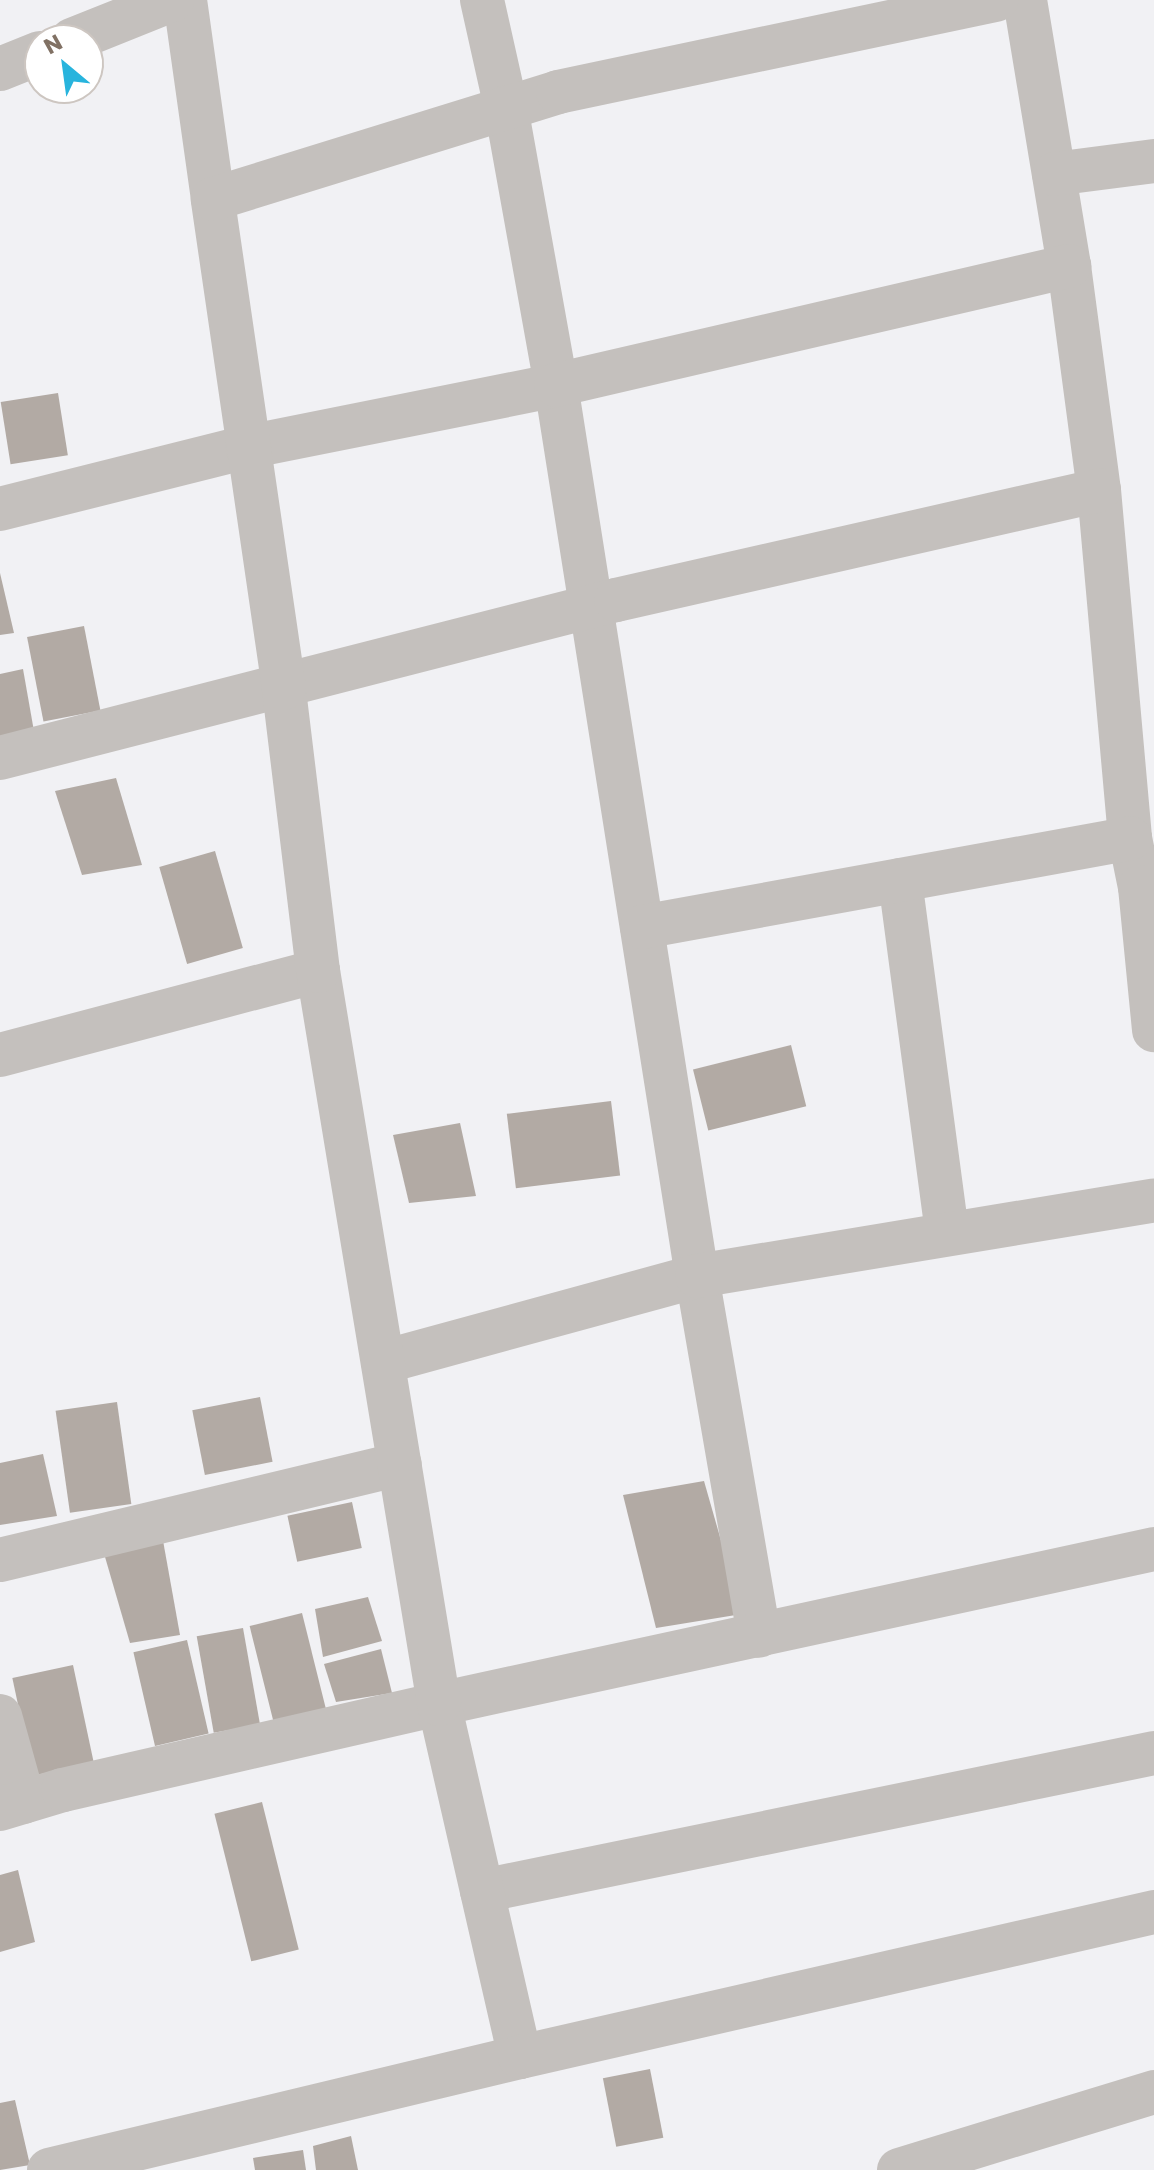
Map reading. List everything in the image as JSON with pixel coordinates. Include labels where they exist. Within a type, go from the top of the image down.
[{"type":"street","points":[[104,27],[172,0]]},
{"type":"street","points":[[185,0],[284,688],[318,971],[439,1704],[520,2057]]},
{"type":"street","points":[[482,0],[506,107],[556,385],[697,1276],[759,1636]]},
{"type":"street","points":[[213,199],[558,92],[996,0]]},
{"type":"street","points":[[1025,0],[1069,266],[1099,490],[1130,838],[1147,885],[1154,1030]]},
{"type":"street","points":[[0,69],[24,59]]},
{"type":"street","points":[[1054,174],[1154,161]]},
{"type":"street","points":[[0,509],[247,447],[556,385],[1069,266]]},
{"type":"street","points":[[0,758],[592,607],[1099,490]]},
{"type":"street","points":[[642,927],[1130,838]]},
{"type":"street","points":[[900,880],[947,1234]]},
{"type":"street","points":[[0,1055],[318,971]]},
{"type":"street","points":[[383,1362],[697,1276],[1154,1200]]},
{"type":"street","points":[[0,1560],[400,1464]]},
{"type":"street","points":[[0,1716],[12,1805],[439,1704],[1154,1549]]},
{"type":"street","points":[[482,1891],[1154,1753]]},
{"type":"street","points":[[49,2170],[520,2057],[1154,1912]]},
{"type":"street","points":[[919,2166],[1154,2092]]},
{"type":"building","points":[[58,393],[68,455],[11,464],[1,402]]},
{"type":"building","points":[[0,573],[14,633],[0,635]]},
{"type":"building","points":[[84,626],[100,710],[43,721],[27,637]]},
{"type":"building","points":[[23,669],[35,737],[0,744],[0,674]]},
{"type":"building","points":[[116,778],[142,865],[82,875],[55,791]]},
{"type":"building","points":[[215,851],[243,948],[187,964],[159,867]]},
{"type":"building","points":[[791,1045],[806,1106],[708,1131],[693,1069]]},
{"type":"building","points":[[611,1101],[620,1175],[516,1188],[507,1114]]},
{"type":"building","points":[[460,1123],[476,1196],[409,1203],[393,1135]]},
{"type":"building","points":[[260,1397],[273,1462],[205,1475],[192,1410]]},
{"type":"building","points":[[117,1402],[131,1504],[70,1513],[56,1411]]},
{"type":"building","points":[[43,1454],[57,1516],[0,1525],[0,1463]]},
{"type":"building","points":[[704,1481],[742,1614],[656,1628],[623,1495]]},
{"type":"building","points":[[352,1502],[362,1548],[297,1562],[287,1516]]},
{"type":"building","points":[[162,1535],[180,1635],[130,1643],[103,1550]]},
{"type":"building","points":[[368,1597],[382,1641],[323,1657],[315,1609]]},
{"type":"building","points":[[302,1613],[326,1711],[274,1724],[250,1626]]},
{"type":"building","points":[[243,1628],[260,1725],[214,1733],[197,1636]]},
{"type":"building","points":[[187,1640],[209,1734],[155,1746],[133,1652]]},
{"type":"building","points":[[381,1649],[392,1693],[336,1702],[324,1664]]},
{"type":"building","points":[[73,1665],[94,1763],[33,1776],[12,1678]]},
{"type":"building","points":[[262,1802],[299,1949],[251,1961],[214,1814]]},
{"type":"building","points":[[18,1870],[35,1942],[0,1952],[0,1875]]},
{"type":"building","points":[[650,2069],[663,2138],[616,2147],[603,2078]]},
{"type":"building","points":[[15,2100],[30,2165],[0,2170],[0,2103]]},
{"type":"building","points":[[351,2136],[358,2170],[316,2170],[313,2146]]},
{"type":"building","points":[[303,2150],[306,2170],[255,2170],[253,2158]]}]
